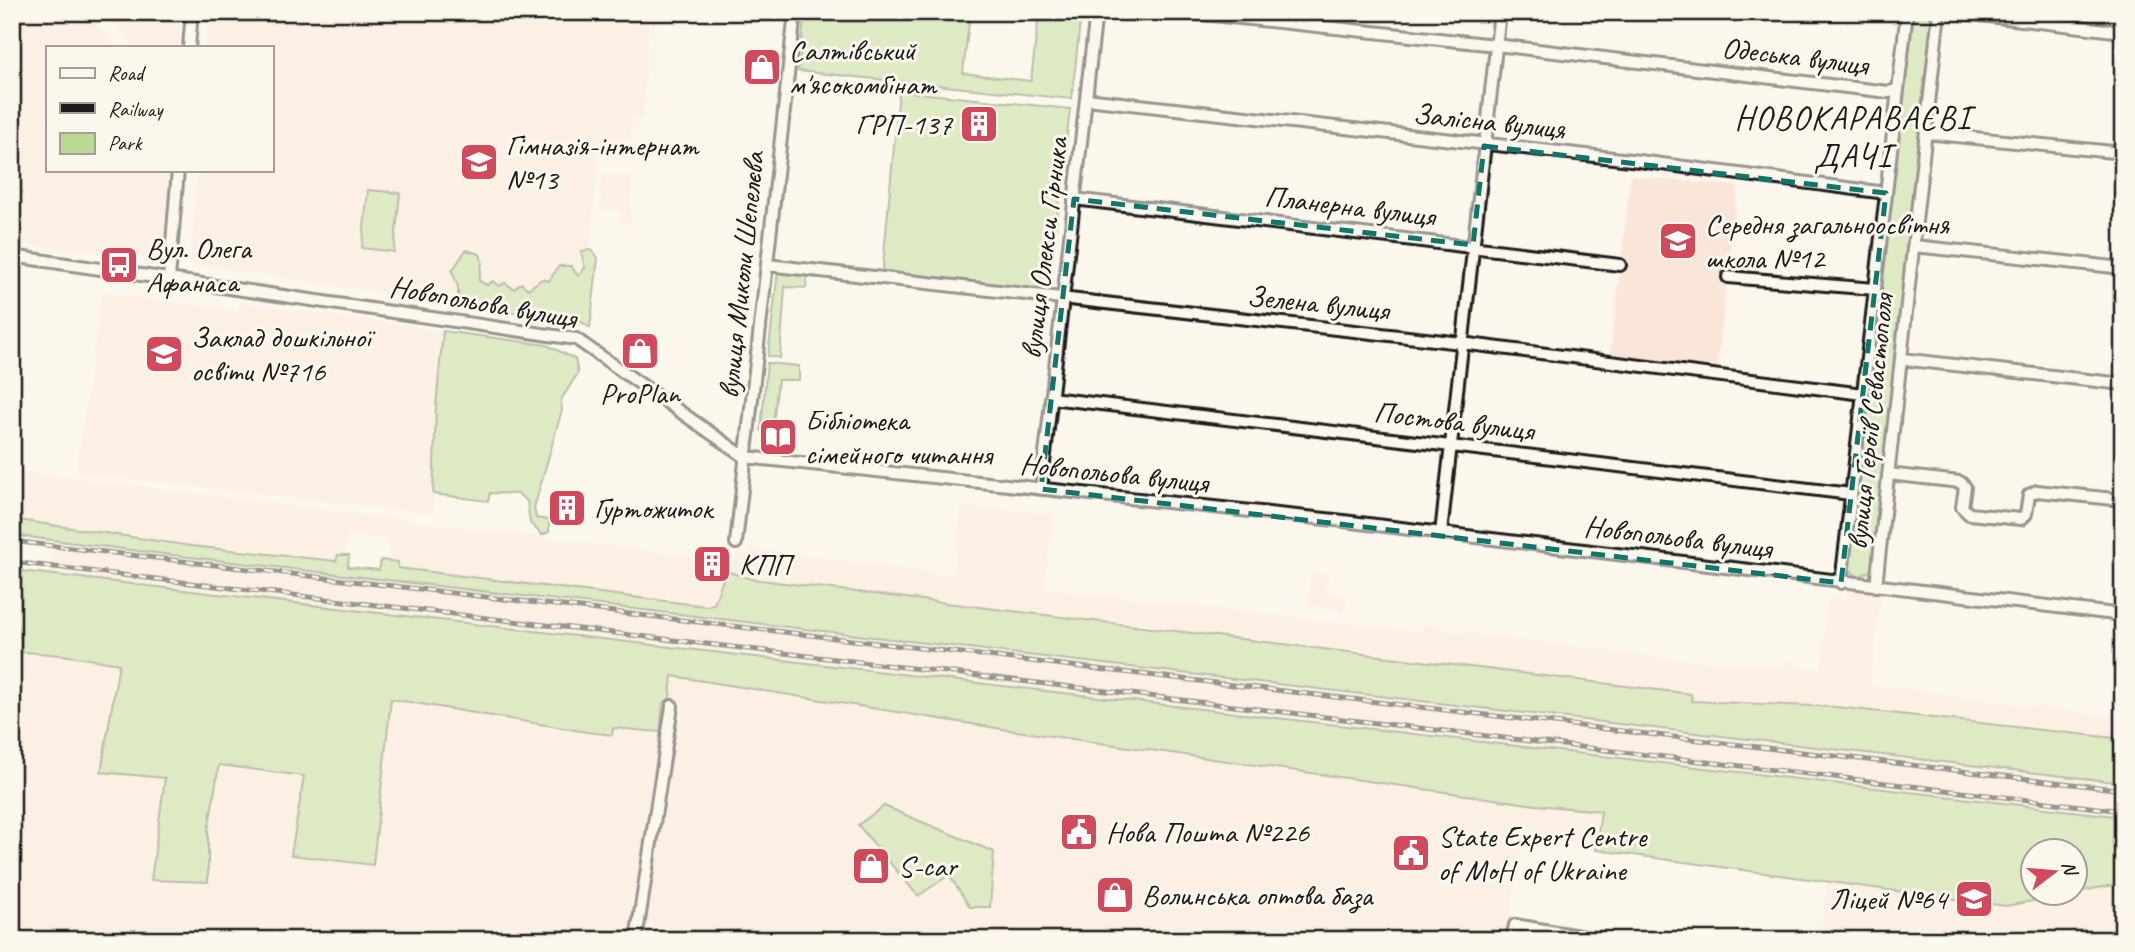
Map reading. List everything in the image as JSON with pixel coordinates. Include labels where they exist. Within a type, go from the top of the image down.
[{"type":"street","points":[[189,46],[192,12]]},
{"type":"street","name":"вулиця Миколи Шепелєва","points":[[736,543],[794,12]]},
{"type":"street","name":"вулиця Олекси Гірника","points":[[1041,489],[1096,12]]},
{"type":"street","name":"Одеська вулиця","points":[[1184,12],[1496,45],[1888,92],[1898,90]]},
{"type":"street","points":[[1441,533],[1500,12]]},
{"type":"street","name":"вулиця Героїв Севастополя","points":[[1841,583],[1907,12]]},
{"type":"street","name":"вулиця Героїв Севастополя","points":[[1876,586],[1939,12]]},
{"type":"street","points":[[1954,12],[2123,32]]},
{"type":"street","name":"Залісна вулиця","points":[[1086,99],[1484,146],[1631,160],[1886,193]]},
{"type":"street","points":[[1926,133],[2123,153]]},
{"type":"street","points":[[169,279],[178,172]]},
{"type":"street","name":"Планерна вулиця","points":[[1074,199],[1620,265]]},
{"type":"street","points":[[1914,246],[2123,268]]},
{"type":"street","name":"Новопольова вулиця","points":[[12,256],[576,339],[746,457],[1441,533],[2123,615]]},
{"type":"street","name":"Зелена вулиця","points":[[767,265],[1461,344],[1863,394]]},
{"type":"street","points":[[1728,278],[1875,289]]},
{"type":"street","points":[[1901,359],[2123,384]]},
{"type":"street","name":"Постова вулиця","points":[[1051,398],[1851,494]]},
{"type":"street","points":[[1888,474],[1960,482],[1965,487],[1962,507],[1969,514],[2021,519],[2026,514],[2029,495],[2037,491],[2123,500]]},
{"type":"street","points":[[636,940],[672,706]]},
{"type":"street","points":[[1512,940],[1515,925],[1602,940]]},
{"type":"highlighted area","points":[[1484,146],[1886,193],[1841,583],[1041,489],[1074,199],[1473,245]]},
{"type":"shaded area","points":[[12,12],[91,12],[114,46],[46,46],[46,172],[171,172],[165,249],[154,248],[152,259],[15,243],[12,238]]},
{"type":"shaded area","points":[[107,12],[181,12],[179,46],[133,46]]},
{"type":"shaded area","points":[[209,12],[656,12],[649,16],[643,118],[632,118],[631,140],[600,138],[583,327],[493,310],[190,264],[197,172],[273,172],[273,46],[205,46]]},
{"type":"shaded area","points":[[602,175],[632,177],[630,224],[620,223],[620,211],[600,210]]},
{"type":"shaded area","name":"Середня загальноосвітня школа №12","points":[[1631,176],[1738,186],[1716,376],[1609,364]]},
{"type":"shaded area","points":[[102,292],[239,311],[241,302],[443,331],[436,407],[433,514],[76,473]]},
{"type":"shaded area","points":[[12,470],[728,563],[718,599],[714,604],[706,606],[397,567],[398,562],[389,561],[389,539],[347,535],[345,555],[338,555],[337,561],[191,546],[12,519]]},
{"type":"shaded area","points":[[962,506],[1053,514],[1044,588],[1422,632],[1424,623],[1445,630],[1663,658],[1782,667],[1783,660],[1794,661],[1794,667],[1821,669],[1828,597],[1846,600],[1847,589],[1882,592],[1869,684],[2123,718],[2123,739],[1836,707],[1691,701],[1690,694],[751,579],[731,571],[736,553],[749,555],[750,548],[953,576]]},
{"type":"shaded area","points":[[54,540],[2123,783],[2123,817],[49,574]]},
{"type":"shaded area","points":[[1312,572],[1328,574],[1325,594],[1346,597],[1344,611],[1307,605]]},
{"type":"shaded area","points":[[12,590],[617,668],[1536,805],[1601,811],[1596,850],[1532,841],[1519,856],[1507,940],[12,940]]},
{"type":"shaded area","name":"Ліцей №64","points":[[1831,848],[2020,889],[2020,906],[2090,906],[2090,872],[2123,875],[2123,940],[1820,940]]},
{"type":"green space","points":[[805,12],[970,12],[963,73],[1031,81],[1039,12],[1081,12],[1072,99],[798,71]]},
{"type":"green space","points":[[1919,13],[1927,14],[1933,20],[1918,195],[1872,570],[1858,577],[1848,568],[1912,17]]},
{"type":"green space","points":[[899,91],[1070,109],[1048,294],[882,276]]},
{"type":"green space","points":[[368,190],[400,193],[394,252],[362,248]]},
{"type":"green space","points":[[466,250],[480,254],[482,261],[479,281],[487,285],[493,281],[499,286],[505,283],[514,289],[521,283],[528,289],[542,279],[549,281],[559,266],[571,266],[578,276],[585,268],[581,251],[591,250],[598,258],[590,328],[576,318],[572,322],[458,303],[458,287],[452,271]]},
{"type":"green space","points":[[778,271],[807,274],[806,288],[785,287],[780,358],[768,356]]},
{"type":"green space","points":[[443,331],[547,345],[575,359],[578,373],[561,400],[562,410],[534,508],[536,518],[549,520],[549,532],[542,535],[530,523],[527,501],[518,494],[490,493],[488,501],[433,494],[436,407]]},
{"type":"green space","points":[[767,363],[799,366],[799,380],[778,380],[772,434],[761,430]]},
{"type":"green space","points":[[12,519],[191,546],[336,561],[338,555],[349,555],[348,567],[379,570],[381,560],[398,562],[398,568],[705,606],[714,604],[726,571],[751,579],[1691,694],[1692,701],[1836,707],[2123,739],[2123,783],[147,552],[12,535]]},
{"type":"green space","points":[[12,570],[2123,817],[2123,883],[2119,884],[2123,885],[2123,940],[2114,885],[2090,889],[2090,836],[2020,836],[2020,903],[2006,906],[1596,850],[1601,811],[1536,805],[1009,730],[672,676],[670,698],[663,703],[660,732],[613,728],[612,735],[587,732],[391,699],[373,865],[291,855],[304,776],[219,765],[208,831],[208,882],[151,880],[165,778],[101,772],[119,664],[21,652],[22,637],[12,636]]},
{"type":"green space","points":[[884,806],[994,852],[990,907],[970,907],[949,875],[918,896],[858,825]]},
{"type":"railway","points":[[12,541],[2123,790]]},
{"type":"railway","points":[[12,562],[2123,811]]},
{"type":"place","name":"Салтівський м'ясокомбінат","points":[[762,67]]},
{"type":"place","name":"ГРП-137","points":[[979,124]]},
{"type":"place","name":"Гімназія-інтернат №13","points":[[479,162]]},
{"type":"place","name":"Середня загальноосвітня школа №12","points":[[1678,241]]},
{"type":"place","name":"Вул. Олега Афанаса","points":[[119,265]]},
{"type":"place","name":"ProPlan","points":[[640,351]]},
{"type":"place","name":"Заклад дошкільної освіти №716","points":[[164,354]]},
{"type":"place","name":"Бібліотека сімейного читання","points":[[778,437]]},
{"type":"place","name":"Гуртожиток","points":[[567,508]]},
{"type":"place","name":"КПП","points":[[712,564]]},
{"type":"place","name":"Нова Пошта №226","points":[[1079,832]]},
{"type":"place","name":"State Expert Centre of MoH of Ukraine","points":[[1411,853]]},
{"type":"place","name":"S-car","points":[[871,866]]},
{"type":"place","name":"Волинська оптова база","points":[[1115,895]]},
{"type":"place","name":"Ліцей №64","points":[[1974,899]]},
{"type":"district","name":"НОВОКАРАВАЄВІ ДАЧІ","points":[[1853,136]]}]
